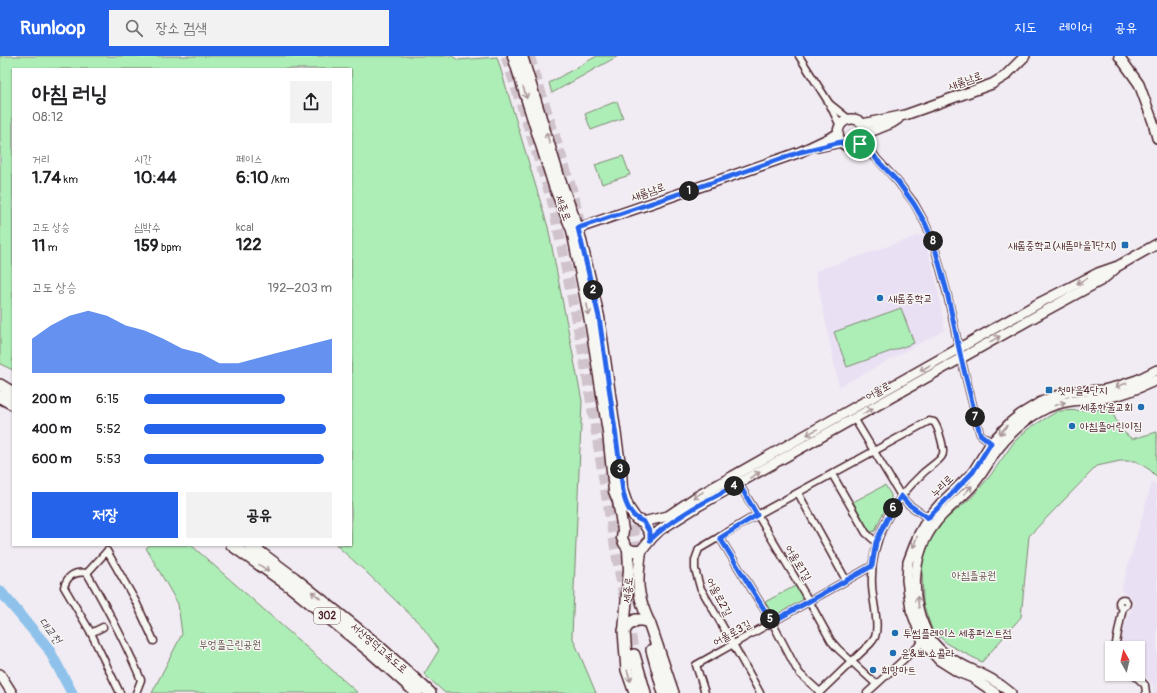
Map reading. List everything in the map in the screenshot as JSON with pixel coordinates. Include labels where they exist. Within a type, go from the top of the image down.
[{"type":"highway","points":[[0,385],[12,392]]},
{"type":"highway","points":[[0,397],[12,403]]},
{"type":"highway","name":"서산영덕고속도로","points":[[233,546],[291,587],[372,653],[417,693]]},
{"type":"highway","name":"서산영덕고속도로","points":[[251,546],[294,578],[376,644],[430,693]]},
{"type":"highway","points":[[635,693],[628,670],[624,631],[628,625],[636,620],[650,622],[673,693]]},
{"type":"highway","points":[[652,650],[664,693]]},
{"type":"highway","points":[[634,655],[645,693]]},
{"type":"main road","name":"세종로","points":[[513,56],[554,186],[575,229],[608,432],[614,490],[618,501],[622,538],[628,549],[629,570],[624,631]]},
{"type":"main road","name":"세종로","points":[[522,56],[575,229],[599,317],[621,472],[622,490],[628,507],[650,533],[650,540]]},
{"type":"main road","points":[[622,530],[626,525],[640,521]]},
{"type":"main road","points":[[628,549],[641,550],[650,540]]},
{"type":"main road","name":"세종로","points":[[641,550],[638,583],[639,597],[650,622]]},
{"type":"street","points":[[798,56],[829,103],[840,134],[848,146],[862,140]]},
{"type":"street","name":"새롬남로","points":[[862,124],[905,115],[992,84],[1005,76],[1025,56]]},
{"type":"street","points":[[1119,56],[1139,84],[1153,122],[1157,138]]},
{"type":"street","points":[[829,103],[850,120]]},
{"type":"street","name":"새롬남로","points":[[862,140],[905,115]]},
{"type":"street","points":[[840,134],[842,123],[850,120],[858,121],[862,124],[864,127],[862,140],[877,160],[898,182],[914,204],[925,223],[933,241],[947,292],[980,434],[995,446]]},
{"type":"street","name":"새롬남로","points":[[575,229],[800,152],[840,134]]},
{"type":"street","name":"어울로","points":[[640,521],[668,516],[696,496],[960,353],[1102,280],[1118,266],[1157,244]]},
{"type":"street","name":"어울로","points":[[650,540],[660,530],[700,505],[854,418],[960,353]]},
{"type":"street","name":"누리로","points":[[1011,693],[991,679],[962,665],[926,639],[917,602],[916,571],[922,549],[933,526],[948,508],[963,496],[973,485],[995,446],[1011,422],[1021,414],[1039,402],[1068,392],[1091,391],[1119,386],[1137,380],[1157,370]]},
{"type":"street","name":"누리로","points":[[995,693],[973,678],[958,672],[939,660],[926,639],[911,610],[908,594],[908,562],[914,544],[928,518],[973,472],[995,446],[1028,419],[1060,403],[1115,396],[1157,380]]},
{"type":"street","points":[[854,418],[873,452],[901,496],[908,504],[928,518]]},
{"type":"street","points":[[720,538],[772,622],[796,668],[800,674],[819,692],[870,644],[875,636],[877,630],[872,587],[872,566],[876,542],[890,513],[901,496],[942,456],[944,451],[936,424],[929,421],[757,515]]},
{"type":"street","points":[[832,474],[866,533],[876,542]]},
{"type":"street","name":"어울로1길","points":[[739,484],[810,601],[831,641],[838,650],[876,684]]},
{"type":"street","points":[[798,493],[846,580]]},
{"type":"street","name":"어울로2길","points":[[757,515],[699,549],[695,560],[695,569],[700,587],[760,693]]},
{"type":"street","points":[[87,573],[107,551],[136,602],[154,641]]},
{"type":"street","name":"어울로3길","points":[[706,693],[696,665],[872,566]]},
{"type":"street","points":[[87,573],[80,572],[75,574],[66,580],[64,587],[91,633],[120,693]]},
{"type":"street","points":[[87,573],[118,630],[138,672],[141,680],[136,693]]},
{"type":"street","points":[[1116,641],[1123,607]]},
{"type":"street","points":[[91,633],[103,627]]},
{"type":"street","points":[[867,693],[926,639]]},
{"type":"street","points":[[0,674],[12,693]]},
{"type":"street","points":[[1141,681],[1145,685],[1146,693]]},
{"type":"shaded area","name":"새롬중학교","points":[[923,234],[935,275],[945,330],[839,387],[815,271]]},
{"type":"shaded area","points":[[1152,482],[1157,487],[1157,693],[1153,693],[1154,689],[1152,683],[1145,677],[1145,641],[1121,641],[1124,627],[1134,602],[1121,590]]},
{"type":"green space","points":[[0,56],[452,56],[458,60],[497,57],[548,227],[582,401],[572,636],[596,693],[445,693],[424,674],[439,650],[422,626],[337,546],[352,546],[352,68],[12,68],[12,370],[0,364]]},
{"type":"green space","points":[[597,56],[618,56],[552,93],[549,83]]},
{"type":"green space","points":[[617,101],[623,118],[591,130],[585,114]]},
{"type":"green space","points":[[623,156],[630,175],[602,184],[595,165]]},
{"type":"green space","points":[[901,308],[914,343],[847,367],[834,332]]},
{"type":"green space","name":"아침뜰공원","points":[[1111,409],[1120,429],[1132,439],[1157,432],[1157,477],[1150,470],[1136,461],[1120,461],[1097,466],[1029,536],[1021,617],[982,662],[949,645],[932,630],[923,603],[922,563],[934,529],[972,497],[990,476],[1014,442],[1028,429],[1058,411]]},
{"type":"green space","points":[[885,485],[891,495],[891,500],[875,531],[870,532],[853,502]]},
{"type":"green space","name":"부엉뜰근린공원","points":[[149,546],[192,546],[358,693],[152,693],[182,634],[178,604],[146,548]]},
{"type":"green space","points":[[797,585],[804,598],[804,602],[777,617],[773,616],[765,602]]},
{"type":"waterway","name":"대교천","points":[[0,591],[48,648],[72,693]]},
{"type":"tunnel","points":[[506,56],[553,203],[584,356],[634,655]]},
{"type":"tunnel","points":[[529,56],[574,197],[579,222]]},
{"type":"tunnel","points":[[630,509],[638,561]]},
{"type":"place","name":"새롬중학교(새뜸마을1단지)","points":[[1125,245]]},
{"type":"place","name":"새롬중학교","points":[[880,298]]},
{"type":"place","name":"첫마을4단지","points":[[1049,390]]},
{"type":"place","name":"세종한울교회","points":[[1141,407]]},
{"type":"place","name":"아침뜰어린이집","points":[[1072,426]]},
{"type":"place","name":"투썸플레이스 세종퍼스트점","points":[[895,633]]},
{"type":"place","name":"윤&뽀 쇼콜라","points":[[893,653]]},
{"type":"place","name":"희망마트","points":[[873,670]]},
{"type":"route","points":[[863,140],[877,160],[898,182],[914,204],[933,241],[947,292],[961,358],[980,434],[991,443],[973,472],[928,518],[908,504],[901,496],[890,513],[876,542],[872,566],[772,622],[720,538],[757,515],[739,484],[700,505],[660,530],[650,540],[648,528],[644,522],[636,519],[624,499],[599,317],[578,228],[800,152],[841,142],[845,145],[853,147],[860,144],[863,140]]}]
